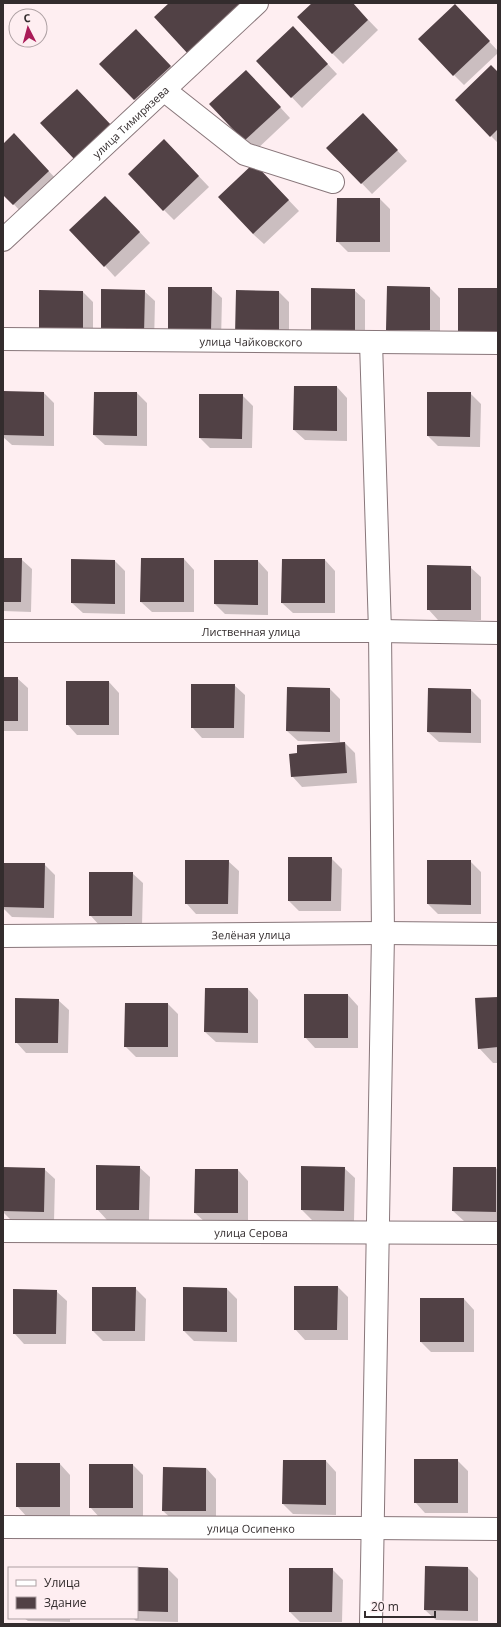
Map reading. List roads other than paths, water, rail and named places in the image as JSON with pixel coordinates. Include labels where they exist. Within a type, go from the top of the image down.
[{"type":"street","name":"улица Тимирязева","points":[[3,240],[257,3]]},
{"type":"street","points":[[164,90],[245,154],[333,182]]},
{"type":"street","name":"улица Чайковского","points":[[3,339],[498,343]]},
{"type":"street","points":[[371,1624],[383,933],[380,631],[372,342]]},
{"type":"street","name":"Лиственная улица","points":[[3,631],[380,631],[498,633]]},
{"type":"street","name":"Зелёная улица","points":[[3,936],[383,933],[498,934]]},
{"type":"street","name":"улица Серова","points":[[3,1231],[498,1232]]},
{"type":"street","name":"улица Осипенко","points":[[3,1528],[498,1529]]}]
